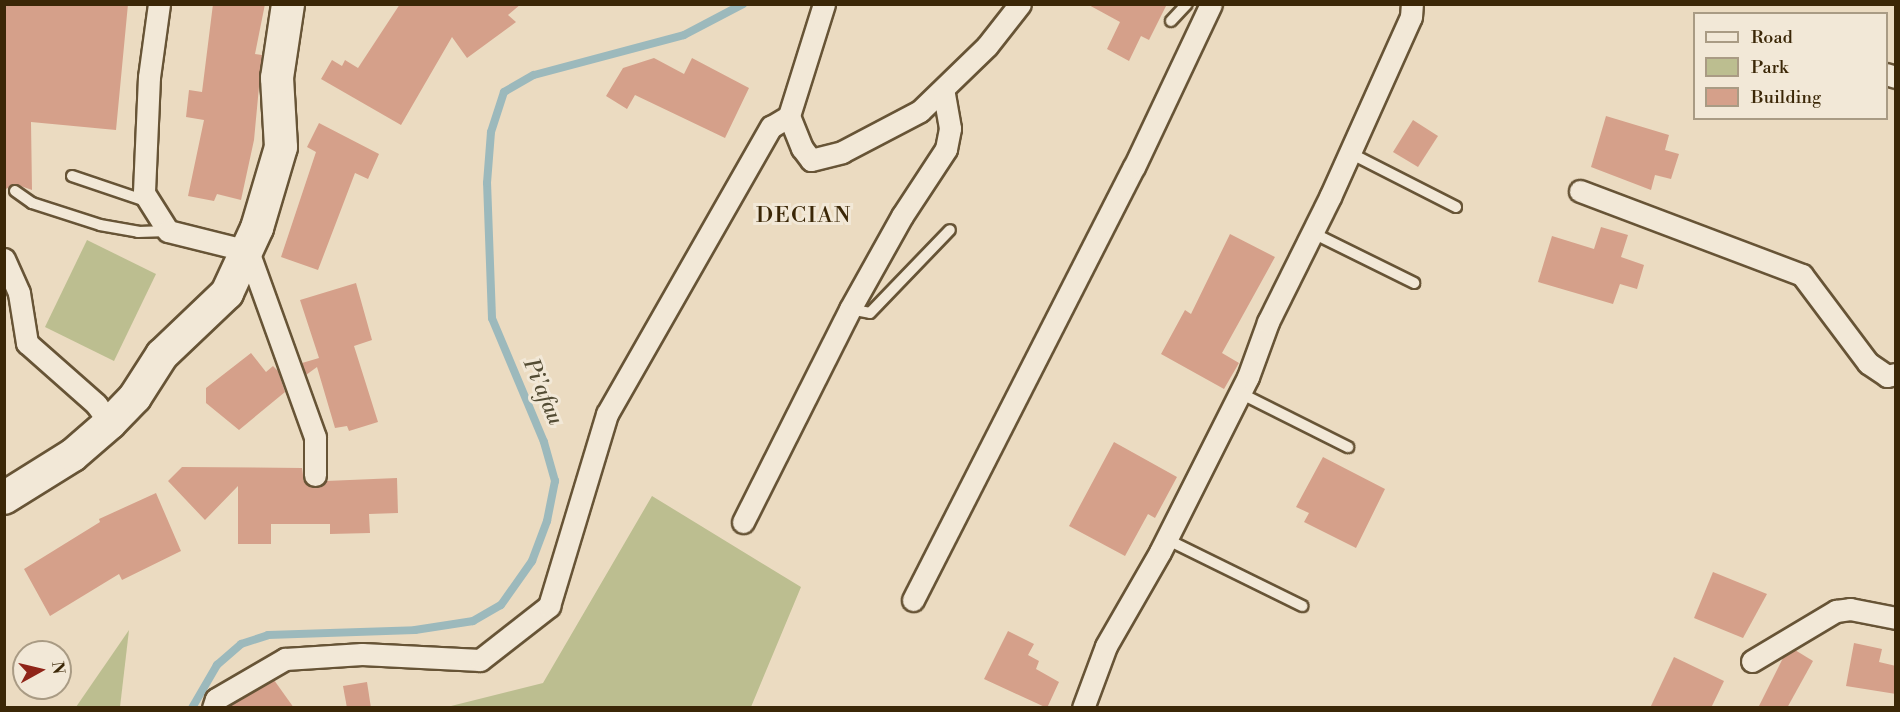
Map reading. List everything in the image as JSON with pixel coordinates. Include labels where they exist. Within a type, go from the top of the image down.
[{"type":"main road","points":[[4,498],[73,455],[110,423],[135,397],[162,356],[227,293],[248,251],[281,147],[278,78],[288,4]]},
{"type":"street","points":[[159,4],[145,125],[144,193],[168,231],[248,251],[315,437],[315,475]]},
{"type":"street","points":[[824,4],[789,116],[802,148],[811,160],[842,152],[911,116],[943,90],[987,46],[1020,4]]},
{"type":"street","points":[[913,600],[1134,167],[1211,4]]},
{"type":"street","points":[[1083,708],[1106,646],[1166,539],[1240,393],[1268,322],[1350,153],[1410,17],[1412,4]]},
{"type":"street","points":[[743,522],[850,309],[902,216],[946,149],[950,128],[943,90]]},
{"type":"street","points":[[213,708],[216,699],[285,659],[362,654],[480,660],[549,606],[607,414],[771,127],[789,116]]},
{"type":"street","points":[[1580,191],[1802,275],[1868,363],[1887,376],[1896,374]]},
{"type":"street","points":[[4,259],[19,293],[27,343],[96,404],[110,423]]},
{"type":"street","points":[[1752,661],[1836,611],[1850,609],[1896,618]]},
{"type":"lane","points":[[1172,21],[1187,4]]},
{"type":"lane","points":[[1350,153],[1456,207]]},
{"type":"lane","points":[[72,176],[149,202]]},
{"type":"lane","points":[[15,191],[32,203],[100,225],[138,232],[168,231]]},
{"type":"lane","points":[[850,309],[870,313],[950,230]]},
{"type":"lane","points":[[1313,233],[1413,283]]},
{"type":"lane","points":[[1240,393],[1348,447]]},
{"type":"lane","points":[[1166,539],[1302,606]]},
{"type":"green space","points":[[87,240],[156,274],[114,361],[45,327]]},
{"type":"green space","points":[[652,496],[801,587],[751,707],[447,707],[543,683]]},
{"type":"green space","points":[[129,630],[120,707],[76,707]]},
{"type":"building","points":[[4,4],[128,4],[116,130],[31,122],[32,190],[15,184],[4,190]]},
{"type":"building","points":[[213,4],[265,4],[255,54],[262,55],[254,140],[241,200],[217,194],[214,201],[188,196],[204,120],[186,117],[189,90],[202,92]]},
{"type":"building","points":[[400,4],[521,4],[508,15],[516,22],[467,58],[452,37],[401,125],[321,79],[332,60],[342,66],[345,60],[358,68]]},
{"type":"building","points":[[1087,4],[1167,4],[1149,40],[1141,36],[1129,61],[1107,49],[1120,22]]},
{"type":"building","points":[[654,58],[684,74],[692,58],[749,88],[725,138],[635,95],[627,109],[606,96],[623,68]]},
{"type":"building","points":[[1606,116],[1669,135],[1665,150],[1679,154],[1671,179],[1655,175],[1651,190],[1591,167]]},
{"type":"building","points":[[1413,120],[1438,136],[1418,167],[1393,152]]},
{"type":"building","points":[[319,123],[379,154],[368,179],[355,173],[318,270],[281,257],[316,152],[307,147]]},
{"type":"building","points":[[1601,227],[1628,235],[1621,257],[1644,265],[1637,289],[1620,284],[1613,304],[1538,282],[1552,236],[1594,249]]},
{"type":"building","points":[[1230,234],[1275,257],[1222,353],[1239,363],[1224,389],[1161,354],[1185,310],[1191,314]]},
{"type":"building","points":[[356,283],[372,340],[354,346],[378,422],[349,431],[347,426],[335,428],[317,367],[306,375],[302,363],[319,358],[300,300]]},
{"type":"building","points":[[251,353],[266,372],[273,366],[278,371],[285,392],[239,430],[206,403],[206,388]]},
{"type":"building","points":[[1114,442],[1177,477],[1155,518],[1148,514],[1125,556],[1069,526]]},
{"type":"building","points":[[1323,457],[1385,489],[1356,548],[1304,522],[1309,513],[1296,507]]},
{"type":"building","points":[[182,467],[302,468],[304,482],[314,488],[326,481],[397,478],[398,513],[369,514],[370,533],[330,534],[330,524],[271,524],[271,544],[238,544],[238,486],[205,520],[168,481]]},
{"type":"building","points":[[156,493],[181,551],[122,580],[119,574],[50,616],[24,569],[100,522],[99,519]]},
{"type":"building","points":[[1713,572],[1767,594],[1743,638],[1694,618]]},
{"type":"building","points":[[1008,631],[1034,644],[1028,655],[1039,661],[1036,669],[1059,682],[1047,708],[984,679]]},
{"type":"building","points":[[1854,643],[1882,649],[1879,662],[1896,666],[1896,694],[1846,686]]},
{"type":"building","points":[[1795,650],[1813,661],[1787,708],[1758,708],[1783,658]]},
{"type":"building","points":[[1674,657],[1724,681],[1711,708],[1650,708]]},
{"type":"building","points":[[274,680],[294,708],[227,708]]},
{"type":"building","points":[[367,682],[371,708],[347,708],[343,686]]},
{"type":"waterway","name":"Pi'afau","points":[[192,708],[217,665],[241,644],[268,635],[415,630],[473,621],[501,605],[532,561],[547,521],[555,481],[544,442],[492,318],[487,183],[491,132],[504,92],[534,75],[684,35],[743,4]]},
{"type":"district","name":"DECIAN","points":[[804,216]]}]
